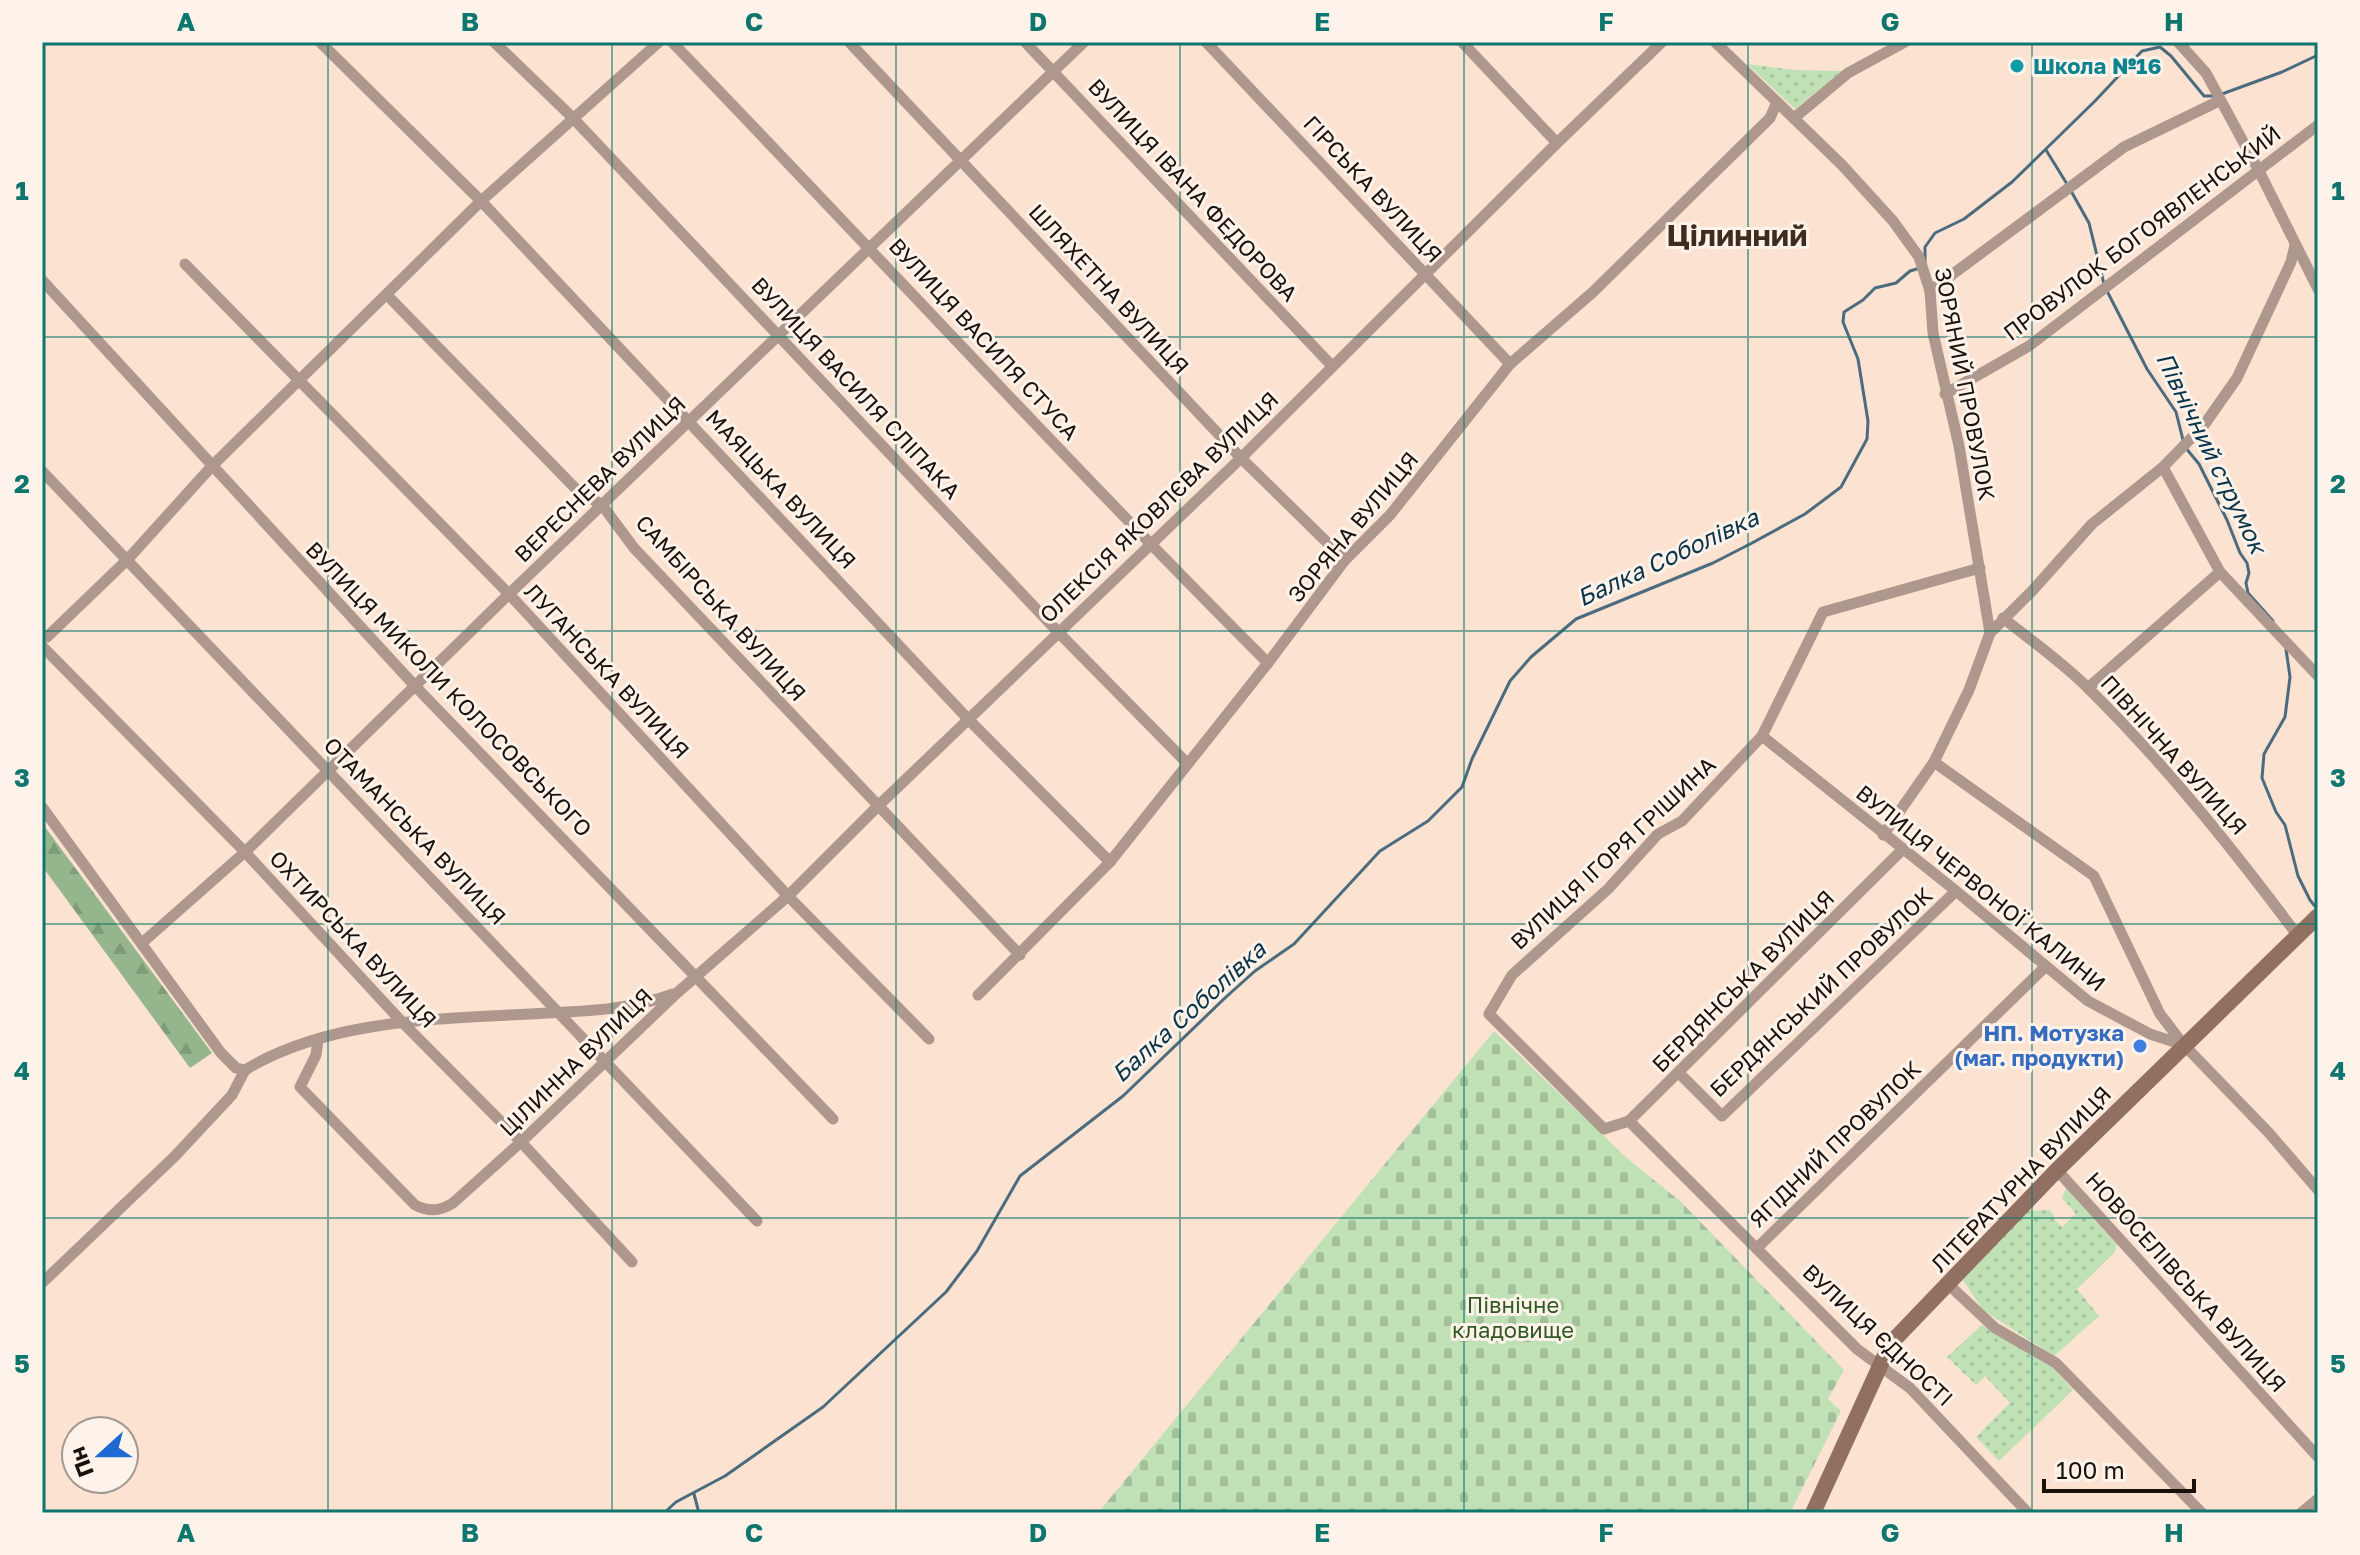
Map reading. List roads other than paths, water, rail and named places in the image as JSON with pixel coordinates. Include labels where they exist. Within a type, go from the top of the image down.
[{"type":"street","name":"МАЯЦЬКА ВУЛИЦЯ","points":[[320,42],[481,201],[969,720],[1110,862]]},
{"type":"street","name":"ВУЛИЦЯ ВАСИЛЯ СЛІПАКА","points":[[494,42],[572,117],[1059,633],[1187,763]]},
{"type":"street","points":[[42,636],[47,637],[127,560],[212,466],[481,201],[659,42]]},
{"type":"street","name":"ВУЛИЦЯ ВАСИЛЯ СТУСА","points":[[672,42],[1150,544],[1268,663]]},
{"type":"street","name":"ШЛЯХЕТНА ВУЛИЦЯ","points":[[849,42],[1241,458],[1345,560]]},
{"type":"street","name":"ВУЛИЦЯ ІВАНА ФЕДОРОВА","points":[[1025,42],[1332,366]]},
{"type":"street","name":"ВЕРЕСНЕВА ВУЛИЦЯ","points":[[142,943],[245,852],[689,420],[1084,42]]},
{"type":"street","name":"ГІРСЬКА ВУЛИЦЯ","points":[[1206,42],[1510,364]]},
{"type":"street","points":[[1462,42],[1557,143]]},
{"type":"street","name":"ОЛЕКСІЯ ЯКОВЛЄВА ВУЛИЦЯ","points":[[677,993],[788,896],[1241,458],[1662,42]]},
{"type":"street","name":"ЗОРЯНИЙ ПРОВУЛОК","points":[[1715,42],[1794,118],[1893,221],[1919,257],[1930,291],[1933,333],[1959,446],[1990,633]]},
{"type":"street","points":[[1794,118],[1848,73],[1905,42]]},
{"type":"street","points":[[2178,42],[2206,73],[2318,289]]},
{"type":"street","points":[[1930,291],[2124,147],[2219,101]]},
{"type":"street","name":"ЗОРЯНА ВУЛИЦЯ","points":[[978,995],[1110,862],[1268,663],[1345,560],[1399,505],[1510,364],[1638,250],[1770,118],[1777,102]]},
{"type":"street","name":"ПРОВУЛОК БОГОЯВЛЕНСЬКИЙ","points":[[1945,394],[2029,346],[2318,125]]},
{"type":"street","points":[[1883,835],[1934,762],[1969,690],[1990,633],[2092,524],[2163,467],[2204,425],[2237,378],[2291,262],[2295,245]]},
{"type":"street","name":"ЛУГАНСЬКА ВУЛИЦЯ","points":[[185,264],[509,594],[788,896],[929,1039]]},
{"type":"street","name":"ВУЛИЦЯ МИКОЛИ КОЛОСОВСЬКОГО","points":[[42,280],[415,686],[833,1119]]},
{"type":"street","name":"САМБІРСЬКА ВУЛИЦЯ","points":[[387,295],[577,490],[602,505],[634,548],[1020,955]]},
{"type":"street","points":[[2163,467],[2220,572],[2318,676]]},
{"type":"street","name":"ОТАМАНСЬКА ВУЛИЦЯ","points":[[42,471],[757,1221]]},
{"type":"street","name":"ВУЛИЦЯ ІГОРЯ ГРІШИНА","points":[[1604,1129],[1489,1014],[1512,975],[1608,889],[1658,834],[1682,821],[1762,736],[1823,612],[1980,568]]},
{"type":"street","points":[[2088,688],[2220,572]]},
{"type":"street","name":"ПІВНІЧНА ВУЛИЦЯ","points":[[2003,618],[2088,688],[2197,807],[2298,936]]},
{"type":"street","name":"ОХТИРСЬКА ВУЛИЦЯ","points":[[42,646],[245,852],[402,1022],[521,1142],[632,1262]]},
{"type":"street","name":"ВУЛИЦЯ ЧЕРВОНОЇ КАЛИНИ","points":[[1762,736],[2088,1001],[2117,1019],[2184,1045],[2269,1133],[2318,1190]]},
{"type":"street","points":[[1934,762],[2094,876],[2160,1014],[2184,1045]]},
{"type":"street","points":[[42,807],[221,1053],[236,1068],[245,1070],[232,1095],[175,1156],[42,1283]]},
{"type":"street","name":"БЕРДЯНСЬКА ВУЛИЦЯ","points":[[1604,1129],[1629,1121],[1902,850]]},
{"type":"street","name":"БЕРДЯНСЬКИЙ ПРОВУЛОК","points":[[1679,1073],[1722,1116],[1956,891]]},
{"type":"street","name":"ЛІТЕРАТУРНА ВУЛИЦЯ","points":[[1813,1513],[1879,1363],[1908,1322],[1949,1285],[2057,1170],[2318,916]]},
{"type":"street","name":"ЯГІДНИЙ ПРОВУЛОК","points":[[1757,1248],[2045,967]]},
{"type":"street","name":"ЦІЛИННА ВУЛИЦЯ","points":[[245,1070],[288,1049],[402,1022],[560,1013],[647,1004],[677,993]]},
{"type":"street","name":"ЦІЛИННА ВУЛИЦЯ","points":[[318,1040],[316,1055],[300,1087],[415,1205],[423,1210],[445,1208],[521,1142],[677,993]]},
{"type":"street","name":"ВУЛИЦЯ ЄДНОСТІ","points":[[1629,1121],[1857,1349],[1910,1388],[2028,1513]]},
{"type":"street","name":"НОВОСЕЛІВСЬКА ВУЛИЦЯ","points":[[2057,1170],[2318,1457]]},
{"type":"street","points":[[1949,1285],[1995,1328],[2056,1363],[2202,1513]]},
{"type":"street","points":[[2301,1513],[2318,1499]]},
{"type":"waterway","name":"Балка Соболівка","points":[[1925,263],[1925,247],[1935,233],[1964,219],[2012,182],[2142,51],[2160,47],[2204,96],[2214,96]]},
{"type":"waterway","name":"Балка Соболівка","points":[[2222,94],[2318,55]]},
{"type":"waterway","name":"Північний струмок","points":[[2046,150],[2067,184]]},
{"type":"waterway","name":"Північний струмок","points":[[2071,191],[2089,223],[2104,284]]},
{"type":"waterway","name":"Балка Соболівка","points":[[664,1513],[676,1502],[725,1476],[823,1407],[946,1292],[977,1251],[1020,1176],[1123,1096],[1255,971],[1294,944],[1380,851],[1428,821],[1462,787],[1472,759],[1510,681],[1531,657],[1576,619],[1713,563],[1805,514],[1841,487],[1867,439],[1868,421],[1858,359],[1843,322],[1844,312],[1875,288],[1896,283],[1910,271],[1920,268]]},
{"type":"waterway","name":"Північний струмок","points":[[2107,291],[2147,369],[2176,412],[2183,440]]},
{"type":"waterway","name":"Північний струмок","points":[[2185,447],[2199,464],[2247,563],[2248,593],[2273,621]]},
{"type":"waterway","name":"Північний струмок","points":[[2286,649],[2290,677],[2285,717],[2264,754],[2262,778],[2285,825],[2298,876],[2318,910]]},
{"type":"waterway","name":"Балка Соболівка","points":[[694,1494],[699,1513]]},
{"type":"place","name":"Школа №16","points":[[2017,66]]},
{"type":"place","name":"НП. Мотузка (маг. продукти)","points":[[2140,1046]]},
{"type":"district","name":"Цілинний","points":[[1737,236]]},
{"type":"park label","name":"Північне кладовище","points":[[1513,1318]]}]
